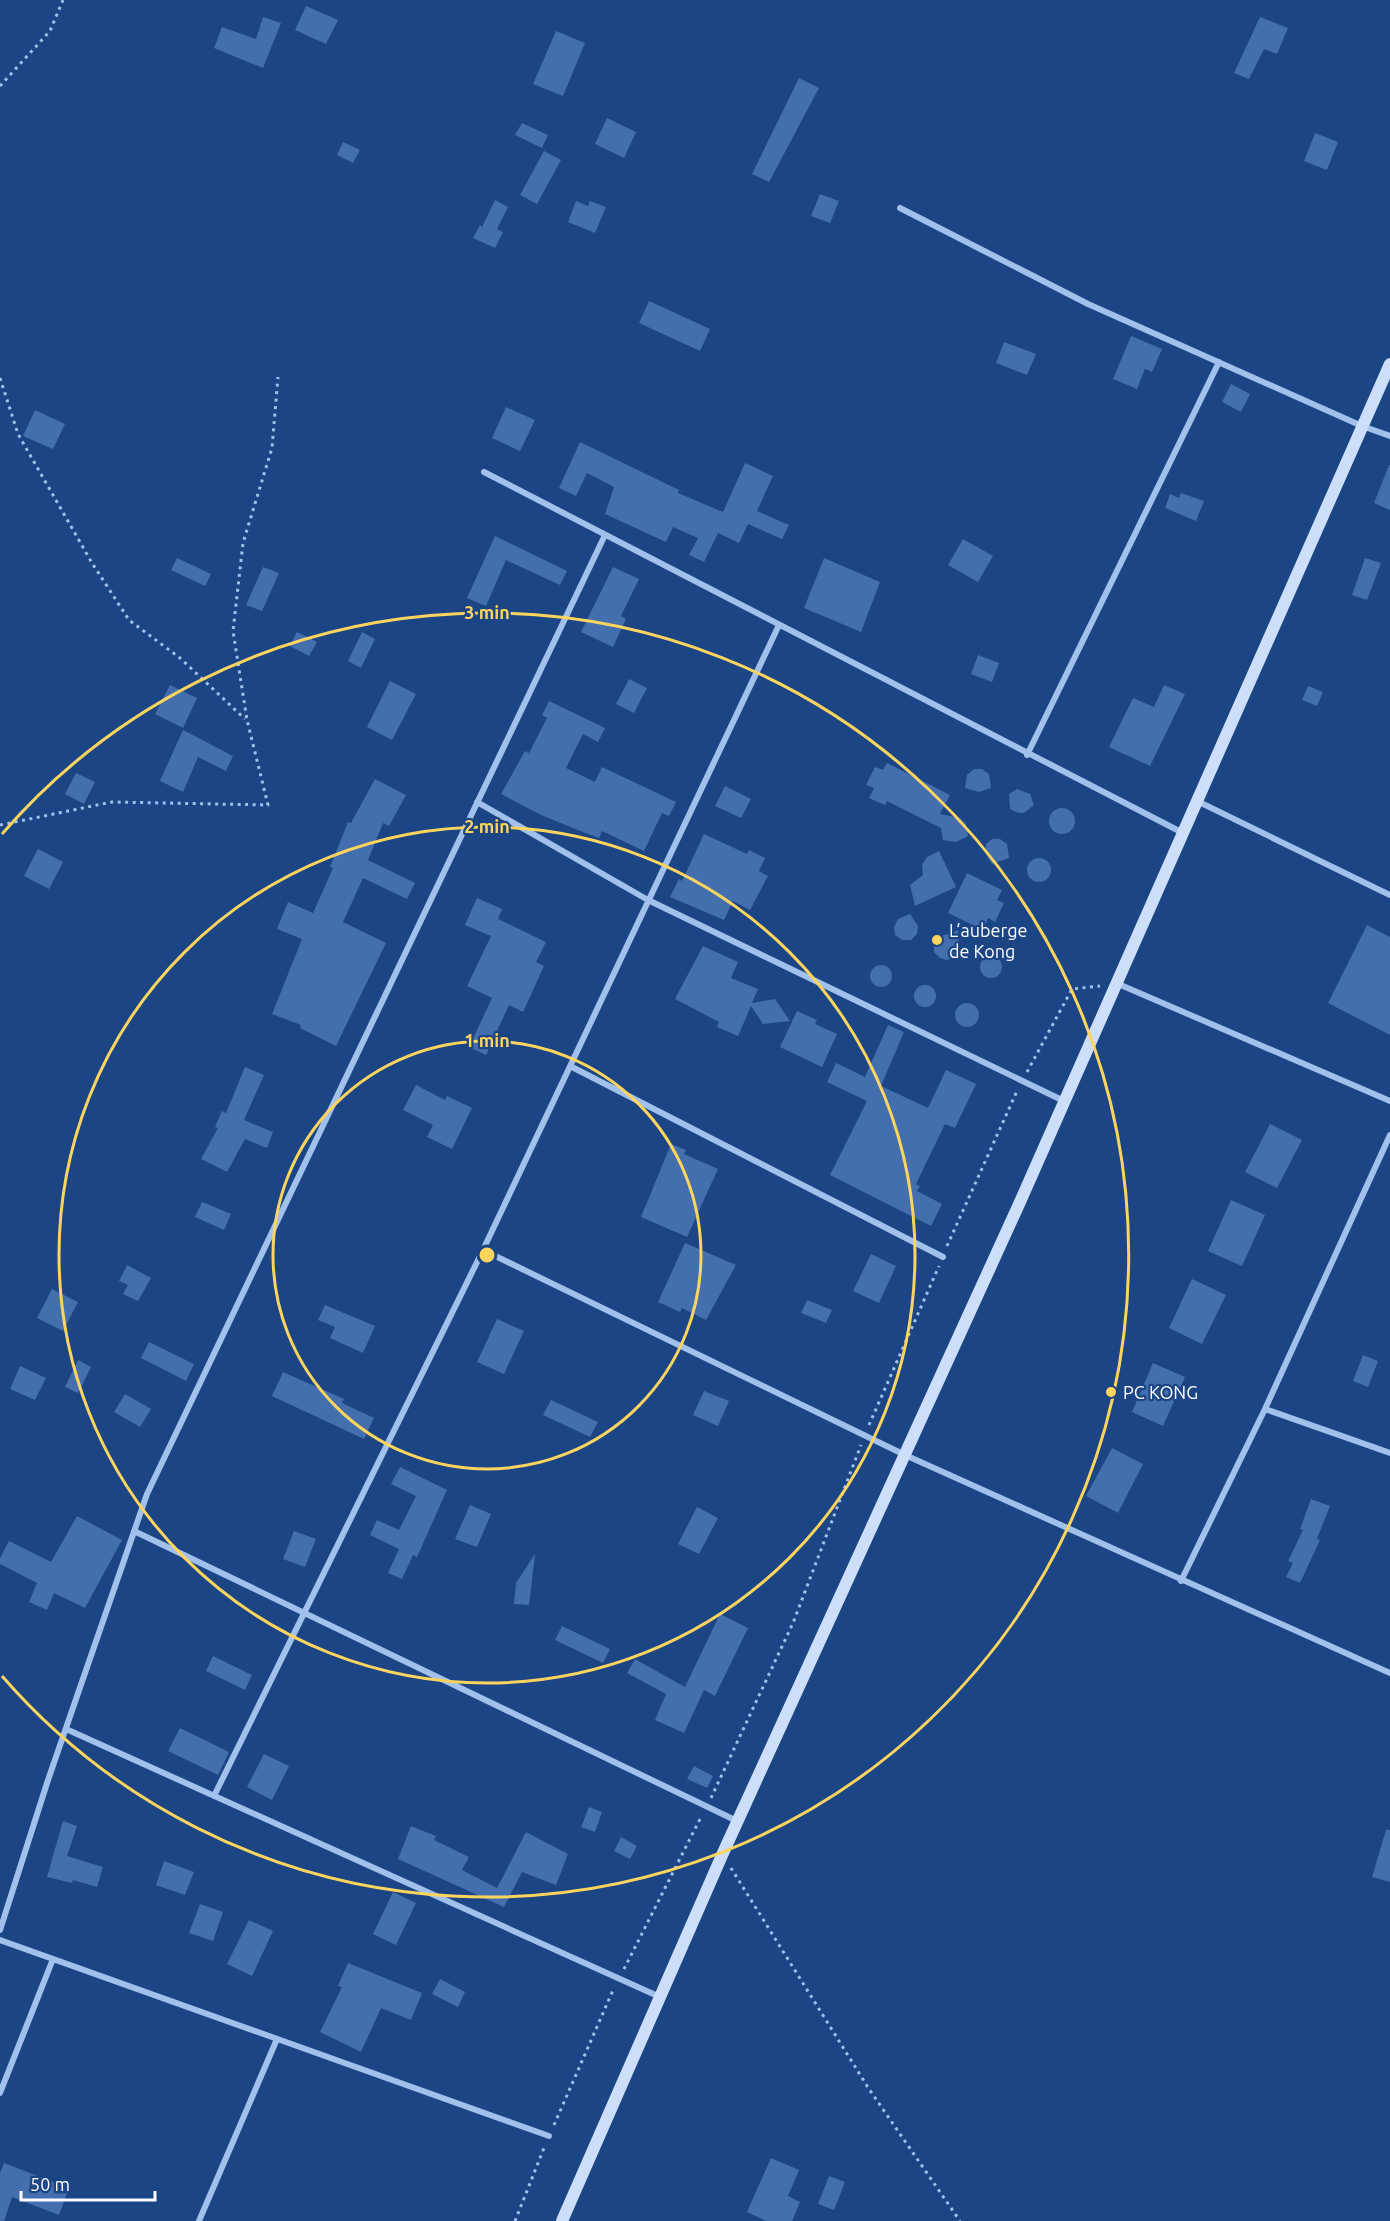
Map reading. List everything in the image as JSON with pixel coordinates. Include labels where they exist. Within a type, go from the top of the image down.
[{"type":"main road","points":[[562,2221],[737,1821],[1064,1101],[1390,364]]},
{"type":"street","points":[[900,208],[1088,304],[1362,426],[1390,436]]},
{"type":"street","points":[[1027,755],[1219,362]]},
{"type":"street","points":[[484,472],[1027,755],[1182,833]]},
{"type":"street","points":[[0,1930],[147,1494],[605,535]]},
{"type":"street","points":[[214,1796],[302,1612],[483,1250],[779,625]]},
{"type":"street","points":[[1197,801],[1390,895]]},
{"type":"street","points":[[477,802],[648,900],[1064,1101]]},
{"type":"street","points":[[1116,983],[1390,1101]]},
{"type":"street","points":[[570,1066],[943,1257]]},
{"type":"street","points":[[1181,1581],[1265,1409],[1390,1136]]},
{"type":"street","points":[[483,1250],[905,1455],[1390,1673]]},
{"type":"street","points":[[1265,1409],[1390,1453]]},
{"type":"street","points":[[134,1531],[737,1821]]},
{"type":"street","points":[[66,1730],[660,1997]]},
{"type":"street","points":[[0,1940],[549,2136]]},
{"type":"street","points":[[0,2093],[53,1959]]},
{"type":"street","points":[[199,2221],[277,2039]]},
{"type":"path","points":[[0,86],[50,30],[63,0]]},
{"type":"path","points":[[0,825],[112,802],[268,804],[247,720],[233,632],[243,543],[272,448],[278,377]]},
{"type":"path","points":[[0,378],[18,434],[92,563],[129,620],[180,658],[247,720]]},
{"type":"path","points":[[515,2221],[549,2136],[619,1979],[706,1808],[793,1623],[865,1436],[1022,1081],[1072,989],[1116,983]]},
{"type":"path","points":[[723,1853],[869,2089],[960,2221]]},
{"type":"building","points":[[306,6],[338,20],[326,44],[295,30]]},
{"type":"building","points":[[263,17],[281,23],[263,68],[214,48],[222,27],[256,39]]},
{"type":"building","points":[[1260,17],[1288,28],[1277,54],[1264,49],[1249,79],[1234,73]]},
{"type":"building","points":[[556,31],[585,43],[563,96],[533,84]]},
{"type":"building","points":[[799,78],[819,88],[769,182],[752,174]]},
{"type":"building","points":[[607,118],[636,132],[624,158],[595,144]]},
{"type":"building","points":[[522,123],[548,135],[542,148],[515,135]]},
{"type":"building","points":[[1315,133],[1338,142],[1327,170],[1304,161]]},
{"type":"building","points":[[343,142],[360,150],[353,163],[337,155]]},
{"type":"building","points":[[544,151],[561,160],[537,204],[520,195]]},
{"type":"building","points":[[820,194],[839,201],[830,223],[811,216]]},
{"type":"building","points":[[495,200],[508,207],[497,229],[503,232],[495,248],[473,238],[480,225],[482,227]]},
{"type":"building","points":[[576,201],[588,206],[590,201],[606,207],[595,233],[568,222]]},
{"type":"building","points":[[649,301],[710,329],[700,351],[639,323]]},
{"type":"building","points":[[1131,336],[1162,349],[1152,372],[1145,369],[1137,389],[1113,379]]},
{"type":"building","points":[[1004,342],[1036,354],[1027,375],[996,363]]},
{"type":"building","points":[[1231,384],[1250,394],[1241,412],[1222,402]]},
{"type":"building","points":[[506,407],[535,420],[520,451],[492,438]]},
{"type":"building","points":[[35,410],[65,424],[53,449],[23,436]]},
{"type":"building","points":[[580,442],[679,490],[678,493],[723,512],[745,463],[773,476],[757,511],[789,525],[782,539],[748,524],[739,543],[718,533],[704,562],[689,555],[698,538],[673,527],[666,542],[605,514],[614,487],[587,473],[576,496],[559,488]]},
{"type":"building","points":[[1390,465],[1390,510],[1374,503]]},
{"type":"building","points":[[1181,493],[1204,501],[1196,521],[1165,508],[1170,494],[1179,498]]},
{"type":"building","points":[[495,536],[567,571],[560,585],[506,560],[486,606],[467,598]]},
{"type":"building","points":[[963,539],[993,556],[978,582],[948,565]]},
{"type":"building","points":[[177,558],[211,574],[205,586],[171,570]]},
{"type":"building","points":[[824,558],[880,582],[861,632],[804,608]]},
{"type":"building","points":[[1365,558],[1381,563],[1367,600],[1352,595]]},
{"type":"building","points":[[263,567],[279,573],[262,611],[246,605]]},
{"type":"building","points":[[613,567],[639,579],[621,616],[626,619],[613,647],[581,632]]},
{"type":"building","points":[[297,632],[317,642],[309,656],[290,646]]},
{"type":"building","points":[[362,632],[375,639],[361,668],[348,661]]},
{"type":"building","points":[[978,655],[999,663],[992,682],[971,674]]},
{"type":"building","points":[[629,679],[647,688],[634,713],[616,704]]},
{"type":"building","points":[[390,681],[416,694],[392,740],[367,727]]},
{"type":"building","points":[[170,685],[197,698],[183,728],[155,714]]},
{"type":"building","points":[[1164,685],[1185,694],[1150,766],[1109,747],[1133,698],[1154,707]]},
{"type":"building","points":[[1308,686],[1323,692],[1317,706],[1302,700]]},
{"type":"building","points":[[549,701],[605,728],[598,742],[583,734],[566,768],[595,782],[602,767],[676,802],[669,816],[662,813],[644,851],[602,831],[599,838],[578,830],[541,815],[501,794],[525,751],[529,753],[547,718],[542,715]]},
{"type":"building","points":[[183,730],[233,756],[226,771],[198,757],[183,792],[160,781]]},
{"type":"building","points":[[887,763],[950,795],[940,814],[960,818],[966,824],[968,836],[956,842],[943,840],[941,828],[887,801],[885,805],[869,798],[874,788],[866,785],[875,767],[883,770]]},
{"type":"building","points":[[974,769],[982,769],[989,774],[991,788],[979,792],[965,788],[967,775]]},
{"type":"building","points":[[76,773],[95,782],[84,804],[65,794]]},
{"type":"building","points":[[375,779],[406,795],[389,826],[383,823],[368,860],[415,883],[407,899],[363,878],[343,922],[386,943],[336,1046],[300,1028],[301,1025],[272,1014],[302,939],[277,929],[288,902],[313,913],[333,868],[330,867],[348,822],[351,823]]},
{"type":"building","points":[[725,786],[751,799],[741,818],[715,806]]},
{"type":"building","points":[[1017,789],[1030,794],[1034,805],[1024,813],[1010,809],[1009,794]]},
{"type":"building","points":[[1062,808],[1071,812],[1075,821],[1071,830],[1062,834],[1053,830],[1049,821],[1053,812]]},
{"type":"building","points":[[704,834],[747,854],[749,850],[765,858],[759,871],[768,876],[750,910],[733,901],[724,920],[670,897],[679,879],[682,881]]},
{"type":"building","points":[[992,839],[1000,839],[1007,844],[1009,858],[992,864],[985,853],[986,844]]},
{"type":"building","points":[[38,849],[63,862],[49,889],[24,876]]},
{"type":"building","points":[[939,851],[956,887],[915,906],[910,885],[923,875],[922,865],[927,857]]},
{"type":"building","points":[[1039,858],[1044,859],[1050,865],[1050,875],[1044,881],[1039,882],[1034,881],[1028,875],[1027,870],[1028,865],[1034,859]]},
{"type":"building","points":[[967,873],[1002,890],[997,900],[1004,903],[995,922],[988,918],[983,930],[948,913]]},
{"type":"building","points":[[477,898],[502,909],[498,919],[546,942],[536,962],[544,966],[523,1012],[509,1005],[486,1055],[469,1047],[492,998],[467,986],[491,936],[465,925]]},
{"type":"building","points":[[910,914],[918,926],[917,934],[911,940],[902,940],[895,935],[894,927],[898,919]]},
{"type":"building","points":[[1367,925],[1390,937],[1390,1035],[1328,1003]]},
{"type":"building","points":[[958,930],[959,950],[955,957],[947,960],[940,958],[934,952],[934,939]]},
{"type":"building","points":[[703,946],[738,962],[731,978],[758,989],[752,1003],[775,999],[790,1021],[763,1024],[751,1006],[738,1036],[717,1027],[719,1022],[675,999]]},
{"type":"building","points":[[991,956],[999,959],[1002,967],[999,975],[991,978],[983,975],[980,967],[983,959]]},
{"type":"building","points":[[881,965],[889,968],[892,976],[889,984],[881,987],[873,984],[870,976],[873,968]]},
{"type":"building","points":[[921,985],[929,985],[936,992],[936,1000],[929,1007],[921,1007],[914,1000],[914,992]]},
{"type":"building","points":[[967,1003],[976,1006],[979,1015],[976,1024],[967,1027],[958,1024],[955,1015],[958,1006]]},
{"type":"building","points":[[797,1011],[817,1020],[815,1024],[837,1034],[822,1067],[780,1047]]},
{"type":"building","points":[[888,1025],[904,1032],[881,1086],[928,1108],[946,1070],[976,1084],[955,1128],[945,1124],[916,1184],[920,1186],[917,1191],[942,1204],[931,1226],[830,1175],[867,1101],[827,1082],[836,1063],[865,1077]]},
{"type":"building","points":[[245,1067],[264,1075],[244,1120],[273,1132],[267,1148],[245,1139],[227,1172],[201,1159],[218,1128],[215,1127],[222,1111],[226,1113]]},
{"type":"building","points":[[416,1085],[445,1100],[447,1096],[472,1108],[452,1149],[427,1137],[433,1125],[403,1110]]},
{"type":"building","points":[[1270,1124],[1302,1140],[1277,1188],[1245,1172]]},
{"type":"building","points":[[671,1144],[686,1150],[684,1154],[718,1169],[687,1237],[641,1217]]},
{"type":"building","points":[[1231,1200],[1265,1215],[1242,1266],[1208,1251]]},
{"type":"building","points":[[202,1202],[231,1214],[224,1230],[195,1217]]},
{"type":"building","points":[[685,1243],[736,1265],[706,1320],[682,1308],[680,1312],[658,1302]]},
{"type":"building","points":[[871,1254],[896,1266],[879,1303],[853,1291]]},
{"type":"building","points":[[127,1265],[151,1278],[138,1301],[123,1294],[128,1285],[119,1281]]},
{"type":"building","points":[[1192,1279],[1226,1295],[1202,1344],[1169,1328]]},
{"type":"building","points":[[52,1289],[78,1302],[63,1331],[37,1318]]},
{"type":"building","points":[[807,1300],[832,1310],[826,1323],[801,1313]]},
{"type":"building","points":[[325,1305],[375,1326],[363,1353],[330,1338],[335,1327],[318,1320]]},
{"type":"building","points":[[497,1319],[524,1331],[504,1374],[477,1362]]},
{"type":"building","points":[[149,1342],[194,1364],[186,1381],[141,1358]]},
{"type":"building","points":[[1363,1355],[1378,1361],[1368,1387],[1353,1381]]},
{"type":"building","points":[[78,1360],[91,1367],[78,1393],[65,1387]]},
{"type":"building","points":[[1153,1363],[1185,1377],[1163,1426],[1132,1412]]},
{"type":"building","points":[[20,1366],[46,1378],[35,1400],[10,1389]]},
{"type":"building","points":[[283,1372],[344,1399],[342,1403],[374,1418],[364,1439],[272,1396]]},
{"type":"building","points":[[704,1391],[729,1401],[718,1426],[693,1415]]},
{"type":"building","points":[[125,1394],[151,1409],[140,1427],[114,1412]]},
{"type":"building","points":[[551,1400],[598,1422],[590,1437],[543,1415]]},
{"type":"building","points":[[1112,1448],[1143,1464],[1118,1513],[1086,1496]]},
{"type":"building","points":[[400,1467],[447,1490],[417,1557],[413,1555],[402,1579],[388,1573],[399,1549],[370,1535],[377,1520],[399,1530],[416,1496],[391,1484]]},
{"type":"building","points":[[1311,1499],[1330,1506],[1317,1539],[1320,1540],[1300,1583],[1286,1577],[1293,1563],[1288,1561],[1303,1530],[1300,1529]]},
{"type":"building","points":[[470,1505],[491,1514],[477,1547],[455,1539]]},
{"type":"building","points":[[697,1507],[718,1518],[699,1554],[678,1544]]},
{"type":"building","points":[[77,1516],[122,1540],[85,1608],[54,1593],[47,1610],[29,1602],[37,1583],[0,1564],[0,1558],[9,1541],[51,1562]]},
{"type":"building","points":[[294,1531],[316,1539],[305,1567],[283,1559]]},
{"type":"building","points":[[535,1554],[529,1605],[514,1604],[516,1583]]},
{"type":"building","points":[[720,1614],[748,1628],[715,1696],[704,1690],[684,1733],[655,1720],[666,1694],[627,1673],[635,1659],[685,1687]]},
{"type":"building","points":[[562,1626],[610,1649],[603,1663],[555,1640]]},
{"type":"building","points":[[213,1656],[252,1675],[245,1690],[206,1671]]},
{"type":"building","points":[[180,1728],[229,1752],[218,1775],[168,1751]]},
{"type":"building","points":[[264,1754],[289,1766],[272,1800],[247,1787]]},
{"type":"building","points":[[694,1766],[713,1776],[707,1788],[687,1779]]},
{"type":"building","points":[[589,1807],[602,1812],[595,1832],[581,1827]]},
{"type":"building","points":[[63,1821],[77,1826],[67,1856],[103,1867],[97,1887],[73,1880],[72,1883],[47,1877]]},
{"type":"building","points":[[411,1826],[436,1836],[434,1840],[469,1857],[462,1870],[497,1888],[526,1832],[568,1854],[556,1885],[522,1872],[504,1907],[398,1859]]},
{"type":"building","points":[[1386,1830],[1390,1830],[1390,1882],[1372,1877]]},
{"type":"building","points":[[621,1837],[637,1846],[630,1859],[614,1851]]},
{"type":"building","points":[[164,1861],[194,1872],[185,1895],[156,1885]]},
{"type":"building","points":[[393,1892],[416,1903],[396,1945],[373,1934]]},
{"type":"building","points":[[200,1904],[223,1912],[213,1941],[189,1933]]},
{"type":"building","points":[[249,1920],[273,1931],[252,1976],[227,1964]]},
{"type":"building","points":[[348,1963],[422,1993],[411,2020],[381,2008],[361,2052],[320,2032],[342,1987],[338,1986]]},
{"type":"building","points":[[440,1979],[465,1992],[458,2007],[432,1994]]},
{"type":"building","points":[[771,2158],[799,2170],[788,2196],[800,2202],[792,2221],[766,2221],[747,2212]]},
{"type":"building","points":[[4,2163],[69,2188],[59,2215],[12,2197],[4,2221],[0,2221],[0,2173]]},
{"type":"building","points":[[829,2176],[845,2182],[834,2210],[818,2204]]},
{"type":"place","name":"L’auberge de Kong","points":[[937,940]]},
{"type":"place","name":"PC KONG","points":[[1111,1392]]}]
